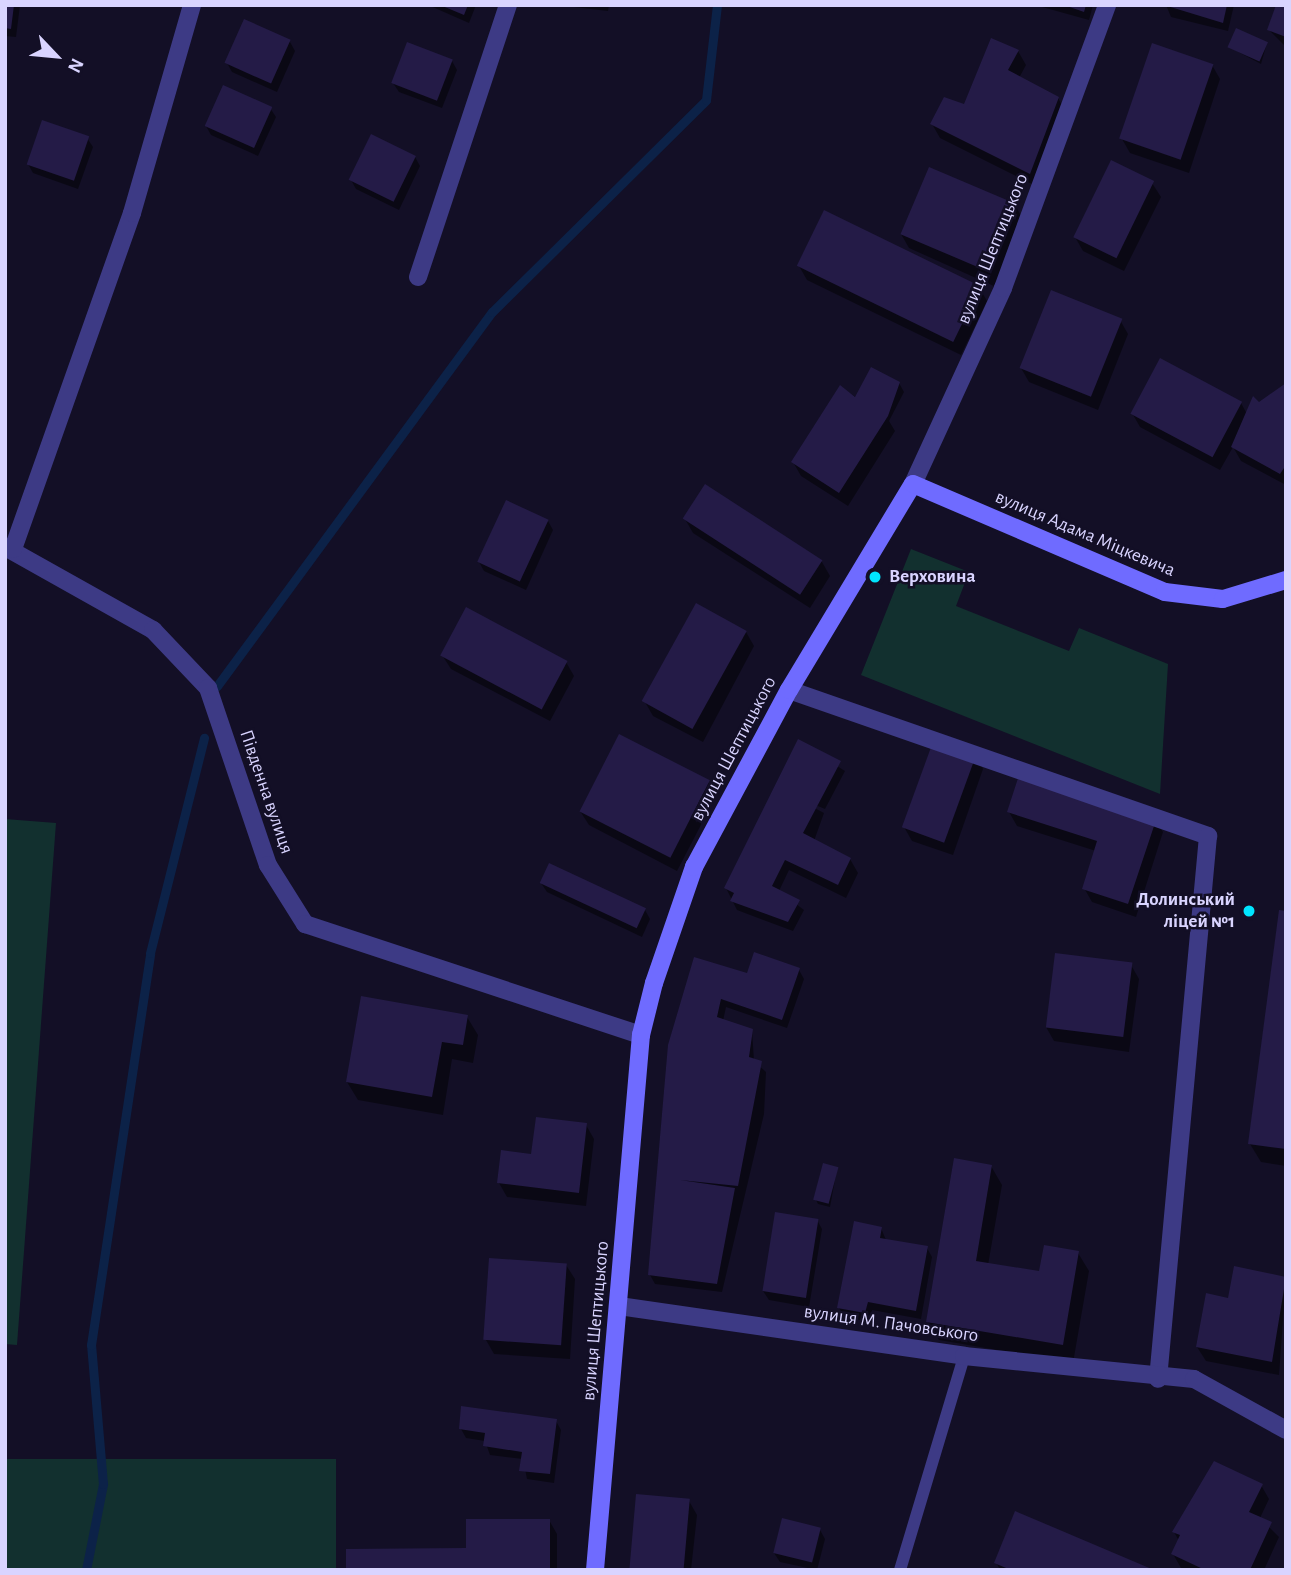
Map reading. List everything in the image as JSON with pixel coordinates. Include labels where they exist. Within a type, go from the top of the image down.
[{"type":"street","points":[[9,548],[132,214],[192,5]]},
{"type":"street","points":[[418,277],[508,5]]},
{"type":"street","name":"вулиця Шептицького","points":[[595,1570],[641,1035],[694,867],[789,690],[912,484],[1003,288],[1107,5]]},
{"type":"street","name":"вулиця Адама Міцкевича","points":[[912,484],[1165,592],[1223,599],[1286,580]]},
{"type":"street","name":"Південна вулиця","points":[[9,548],[153,630],[208,688],[268,865],[304,925],[641,1035]]},
{"type":"street","points":[[789,690],[1208,836],[1157,1379]]},
{"type":"street","name":"вулиця М. Пачовського","points":[[619,1306],[964,1356],[1157,1379],[1194,1380],[1286,1430]]},
{"type":"lane","points":[[900,1570],[964,1356]]},
{"type":"green space","points":[[911,549],[969,572],[956,606],[1069,651],[1079,628],[1168,664],[1160,794],[861,675]]},
{"type":"green space","points":[[5,819],[56,823],[17,1345],[5,1344]]},
{"type":"green space","points":[[5,1459],[336,1459],[336,1570],[5,1570]]},
{"type":"building","points":[[5,5],[14,5],[11,29],[5,28]]},
{"type":"building","points":[[440,5],[468,5],[464,15]]},
{"type":"building","points":[[1064,5],[1086,5],[1084,12]]},
{"type":"building","points":[[1164,5],[1227,5],[1223,23]]},
{"type":"building","points":[[1276,5],[1286,5],[1286,37],[1267,30]]},
{"type":"building","points":[[244,19],[291,40],[271,84],[224,63]]},
{"type":"building","points":[[1236,28],[1268,42],[1259,61],[1227,47]]},
{"type":"building","points":[[991,38],[1019,50],[1008,70],[1059,97],[1030,174],[930,124],[944,97],[964,104]]},
{"type":"building","points":[[407,42],[453,60],[437,101],[391,83]]},
{"type":"building","points":[[1152,43],[1213,64],[1181,160],[1119,138]]},
{"type":"building","points":[[223,85],[272,107],[254,148],[205,126]]},
{"type":"building","points":[[42,120],[89,136],[74,181],[27,164]]},
{"type":"building","points":[[371,134],[416,156],[394,202],[349,180]]},
{"type":"building","points":[[1111,160],[1154,181],[1116,258],[1073,237]]},
{"type":"building","points":[[929,167],[1017,205],[989,272],[900,234]]},
{"type":"building","points":[[824,210],[980,286],[953,342],[797,266]]},
{"type":"building","points":[[1051,290],[1122,319],[1091,397],[1020,368]]},
{"type":"building","points":[[1160,358],[1242,402],[1213,457],[1130,414]]},
{"type":"building","points":[[871,367],[900,382],[888,416],[839,493],[791,462],[840,385],[855,397]]},
{"type":"building","points":[[1286,383],[1286,465],[1280,474],[1231,447],[1253,396],[1259,402]]},
{"type":"building","points":[[705,484],[822,560],[800,595],[683,518]]},
{"type":"building","points":[[506,500],[549,520],[520,581],[477,562]]},
{"type":"building","points":[[696,603],[747,631],[692,729],[642,701]]},
{"type":"building","points":[[466,607],[568,661],[542,710],[440,656]]},
{"type":"building","points":[[619,734],[710,780],[670,858],[580,812]]},
{"type":"building","points":[[798,739],[841,761],[803,833],[851,858],[838,885],[785,860],[772,886],[800,900],[788,922],[730,901],[734,893],[724,888]]},
{"type":"building","points":[[934,739],[976,754],[944,843],[902,827]]},
{"type":"building","points":[[1020,772],[1157,817],[1128,904],[1082,889],[1097,841],[1007,812]]},
{"type":"building","points":[[549,863],[646,908],[637,928],[540,883]]},
{"type":"building","points":[[1279,910],[1286,911],[1286,1149],[1248,1144]]},
{"type":"building","points":[[754,952],[800,968],[782,1020],[721,999],[717,1017],[753,1029],[749,1057],[762,1061],[738,1186],[680,1180],[735,1188],[717,1284],[648,1275],[668,1045],[694,957],[747,973]]},
{"type":"building","points":[[1055,953],[1132,963],[1123,1037],[1046,1027]]},
{"type":"building","points":[[361,996],[468,1015],[463,1045],[442,1042],[432,1097],[346,1082]]},
{"type":"building","points":[[536,1117],[587,1123],[579,1193],[497,1183],[501,1150],[531,1154]]},
{"type":"building","points":[[954,1158],[992,1165],[976,1261],[1039,1271],[1044,1245],[1079,1251],[1063,1345],[926,1322]]},
{"type":"building","points":[[823,1163],[838,1167],[829,1204],[813,1200]]},
{"type":"building","points":[[775,1212],[818,1219],[806,1298],[762,1291]]},
{"type":"building","points":[[854,1221],[882,1227],[880,1238],[928,1246],[916,1311],[868,1302],[865,1313],[837,1308]]},
{"type":"building","points":[[489,1258],[567,1263],[561,1345],[483,1340]]},
{"type":"building","points":[[1234,1266],[1286,1277],[1272,1362],[1196,1347],[1206,1293],[1228,1298]]},
{"type":"building","points":[[461,1406],[557,1419],[550,1474],[519,1471],[522,1452],[483,1446],[485,1433],[459,1429]]},
{"type":"building","points":[[1214,1461],[1263,1484],[1249,1512],[1272,1522],[1250,1570],[1205,1570],[1171,1554],[1180,1535],[1172,1532]]},
{"type":"building","points":[[636,1494],[690,1499],[684,1570],[629,1570]]},
{"type":"building","points":[[1015,1511],[1154,1570],[1011,1570],[994,1563]]},
{"type":"building","points":[[782,1518],[821,1528],[812,1563],[773,1553]]},
{"type":"building","points":[[466,1519],[550,1519],[550,1570],[346,1570],[346,1549],[466,1548]]},
{"type":"waterway","points":[[217,686],[492,312],[706,100],[717,5]]},
{"type":"waterway","points":[[86,1570],[103,1484],[91,1345],[150,953],[204,738]]},
{"type":"place","name":"Верховина","points":[[875,577]]},
{"type":"place","name":"Долинський ліцей №1","points":[[1249,911]]}]
